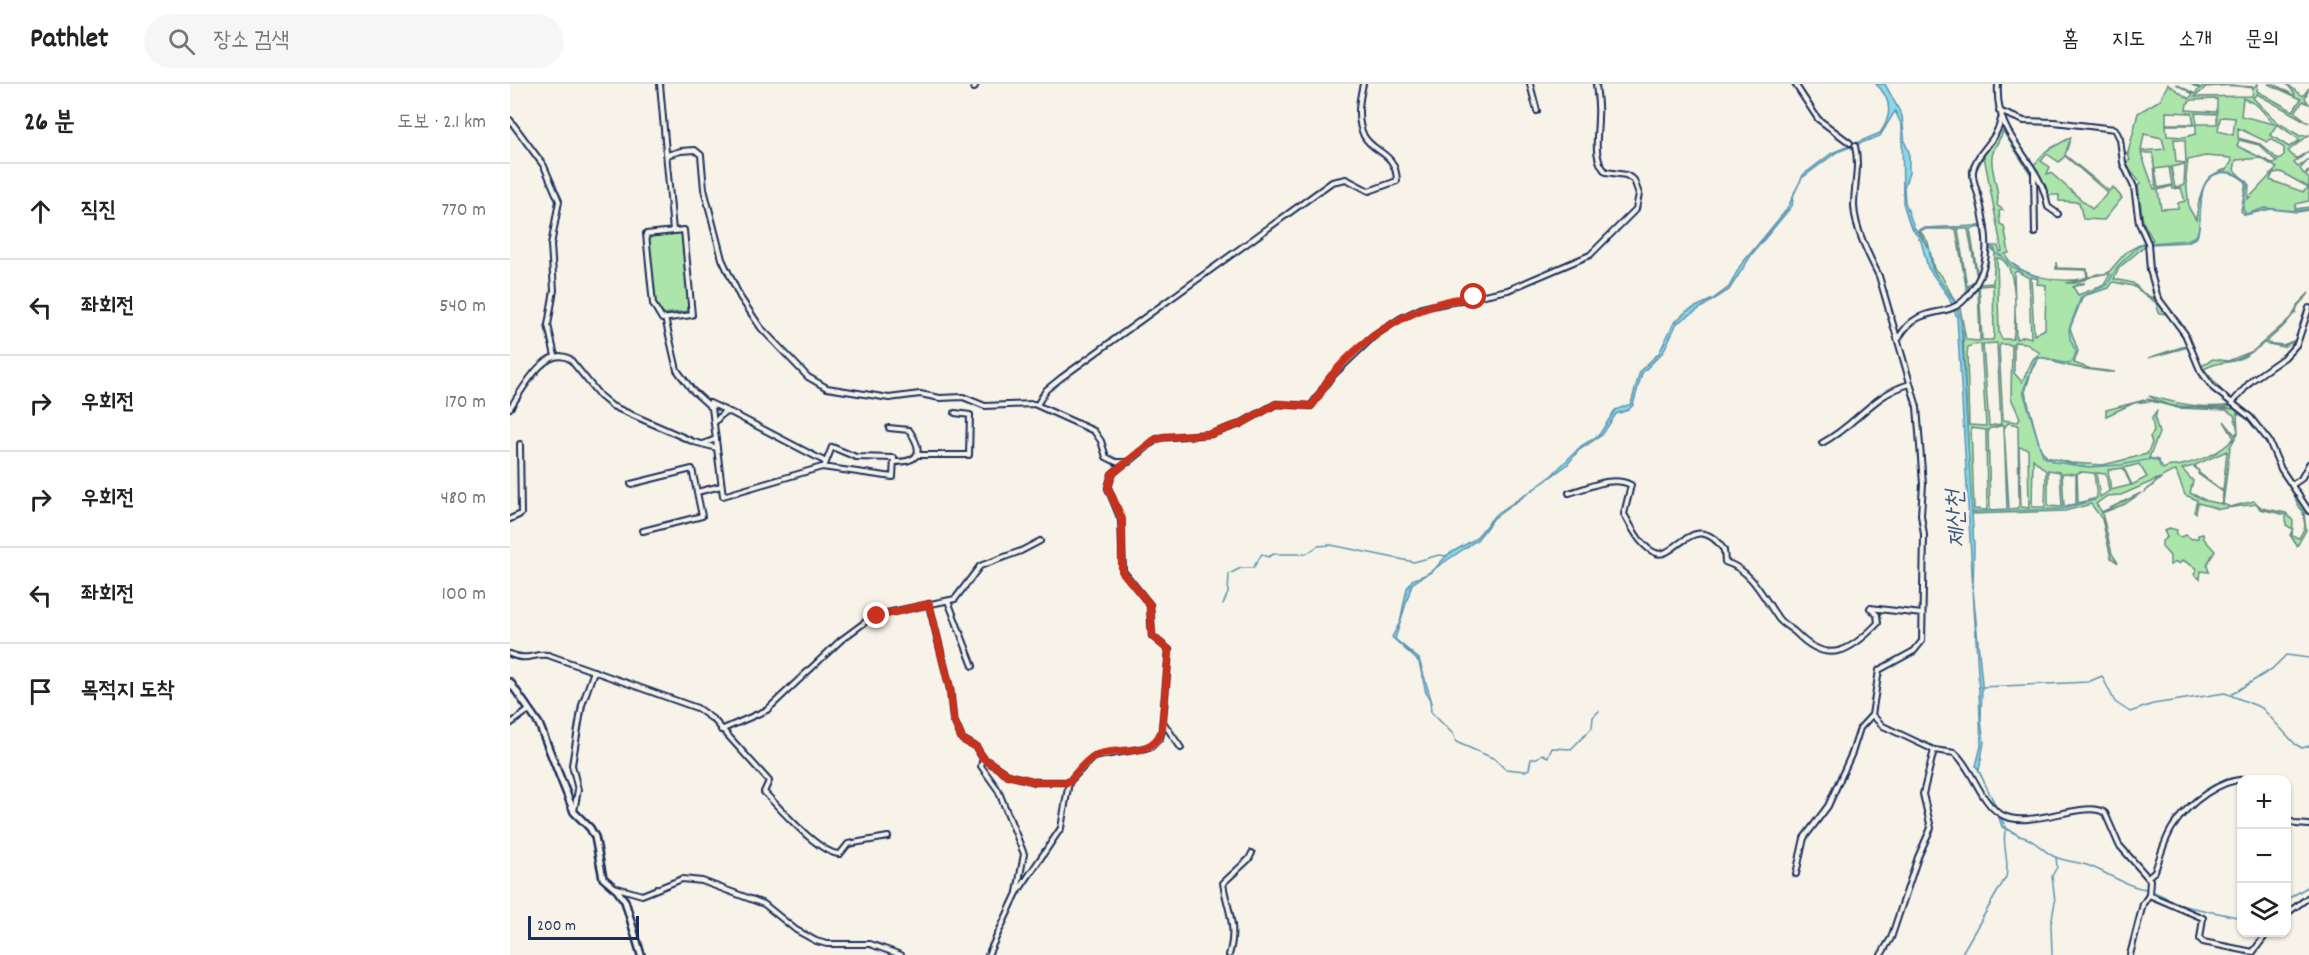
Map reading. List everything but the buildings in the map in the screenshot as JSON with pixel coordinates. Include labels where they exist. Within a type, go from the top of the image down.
[{"type":"main road","points":[[510,682],[513,691],[530,709],[543,734],[574,812],[592,831],[599,852],[603,878],[620,893],[627,905],[641,955]]},
{"type":"street","points":[[660,84],[674,231]]},
{"type":"street","points":[[1037,405],[1053,384],[1120,333],[1332,182],[1346,179],[1369,191],[1397,180],[1389,157],[1369,141],[1363,132],[1359,108],[1363,84]]},
{"type":"street","points":[[1530,84],[1537,111]]},
{"type":"street","points":[[988,955],[1017,894],[1061,828],[1066,788],[1069,782],[1093,757],[1151,747],[1160,738],[1169,650],[1152,636],[1150,605],[1122,571],[1122,519],[1108,488],[1112,474],[1163,437],[1211,434],[1240,424],[1276,404],[1311,406],[1331,377],[1374,336],[1401,318],[1422,308],[1504,291],[1590,255],[1602,240],[1634,212],[1639,194],[1634,180],[1626,175],[1606,172],[1599,162],[1596,141],[1598,116],[1596,84]]},
{"type":"street","points":[[1796,84],[1818,119],[1850,142]]},
{"type":"street","points":[[1998,84],[2001,119],[2043,186],[2048,207],[2058,214]]},
{"type":"street","points":[[1999,111],[2024,121],[2115,129],[2120,141],[2123,163],[2134,188],[2139,223],[2148,243],[2148,260],[2157,295],[2185,334],[2194,360],[2204,376],[2250,417],[2269,441],[2281,470],[2309,511]]},
{"type":"street","points":[[1899,338],[1917,317],[1961,303],[1984,272],[1988,256],[1973,172],[1979,158],[1996,137],[2001,119]]},
{"type":"street","points":[[510,120],[544,166],[558,201],[551,245],[554,290],[548,325],[555,356]]},
{"type":"street","points":[[1796,874],[1804,838],[1828,806],[1852,753],[1860,728],[1872,715],[1878,672],[1920,646],[1923,484],[1917,407],[1899,338],[1879,276],[1870,260],[1856,221],[1854,202],[1858,164],[1855,146]]},
{"type":"street","points":[[667,155],[695,150],[702,155],[704,189],[722,259],[744,305],[794,364],[813,380],[833,390],[889,398],[920,394],[940,398],[963,397],[985,406],[1001,403],[1037,405],[1094,431],[1109,460],[1126,462]]},
{"type":"street","points":[[2034,173],[2035,233]]},
{"type":"street","points":[[684,230],[692,315],[665,318],[658,315],[653,304],[646,234],[674,231],[684,230]]},
{"type":"street","points":[[2232,403],[2252,380],[2289,354],[2297,344],[2309,308]]},
{"type":"street","points":[[665,318],[677,370],[692,390],[712,408],[723,496],[824,467],[893,477],[894,458],[856,457],[832,447],[824,467]]},
{"type":"street","points":[[510,408],[544,362],[555,356],[570,359],[600,396],[612,406],[717,448]]},
{"type":"street","points":[[1822,443],[1844,430],[1887,392],[1910,384]]},
{"type":"street","points":[[706,402],[826,462]]},
{"type":"street","points":[[715,422],[723,413],[729,412]]},
{"type":"street","points":[[917,455],[969,455],[970,415],[955,413]]},
{"type":"street","points":[[889,428],[909,430],[917,446],[917,455],[911,462],[894,462]]},
{"type":"street","points":[[703,444],[717,439]]},
{"type":"street","points":[[510,519],[521,514],[520,444]]},
{"type":"street","points":[[2292,485],[2301,479],[2309,464]]},
{"type":"street","points":[[631,484],[692,469],[702,516],[642,531]]},
{"type":"street","points":[[1569,493],[1606,482],[1618,481],[1631,485],[1624,514],[1645,546],[1662,554],[1687,538],[1703,534],[1710,536],[1724,550],[1725,562],[1749,577],[1767,598],[1780,621],[1807,644],[1818,649],[1838,652],[1856,645],[1878,623],[1876,615],[1870,608],[1922,614]]},
{"type":"street","points":[[697,492],[722,486]]},
{"type":"street","points":[[721,730],[767,710],[858,626],[887,613],[948,601],[958,596],[984,563],[1015,554],[1040,541]]},
{"type":"street","points":[[948,601],[973,666]]},
{"type":"street","points":[[929,604],[950,689],[953,718],[962,739],[976,747],[983,758],[1003,773],[1041,783],[1069,782]]},
{"type":"street","points":[[510,654],[525,659],[548,655],[686,703],[708,715],[769,781],[764,792],[823,848],[838,854],[848,844],[888,837]]},
{"type":"street","points":[[574,812],[578,790],[572,765],[581,710],[594,671]]},
{"type":"street","points":[[510,724],[530,709]]},
{"type":"street","points":[[1872,715],[1883,726],[1934,750],[1958,755],[1990,804],[2003,816],[2034,818],[2069,814],[2090,808],[2103,811],[2119,845],[2149,876],[2149,895],[2143,904],[2130,955]]},
{"type":"street","points":[[1162,721],[1181,748]]},
{"type":"street","points":[[1881,955],[1891,938],[1918,857],[1931,828],[1923,794],[1934,750]]},
{"type":"street","points":[[983,758],[981,766],[998,790],[1024,854],[1017,894]]},
{"type":"street","points":[[2149,876],[2155,871],[2172,828],[2196,802],[2229,781],[2237,781]]},
{"type":"street","points":[[2291,822],[2309,825]]},
{"type":"street","points":[[1229,955],[1233,932],[1230,903],[1223,882],[1249,860],[1252,853]]},
{"type":"street","points":[[613,887],[642,895],[682,879],[696,879],[764,904],[796,930],[815,941],[827,944],[870,944],[901,955]]},
{"type":"street","points":[[2149,895],[2203,918],[2200,939],[2203,942],[2249,953],[2255,951],[2258,942],[2264,937]]},
{"type":"street","points":[[2291,910],[2309,897]]},
{"type":"green space","points":[[2168,84],[2189,99],[2193,94],[2176,84],[2195,94],[2199,89],[2191,84],[2201,88],[2205,84],[2227,85],[2206,87],[2195,97],[2252,96],[2253,88],[2240,86],[2254,87],[2258,84],[2257,91],[2293,111],[2301,99],[2268,84],[2274,84],[2295,94],[2287,84],[2303,96],[2309,88],[2305,98],[2309,104],[2303,101],[2295,112],[2309,123],[2257,94],[2253,98],[2277,122],[2300,136],[2309,135],[2288,151],[2296,159],[2309,151],[2294,163],[2298,167],[2309,159],[2300,169],[2304,174],[2309,171],[2306,176],[2309,179],[2309,201],[2296,204],[2295,209],[2309,207],[2309,210],[2297,212],[2271,209],[2245,215],[2241,211],[2246,182],[2234,174],[2220,173],[2212,176],[2227,169],[2232,161],[2231,158],[2205,156],[2188,160],[2186,178],[2189,208],[2196,220],[2200,195],[2206,183],[2201,200],[2197,237],[2188,242],[2150,244],[2149,247],[2148,245],[2150,273],[2158,294],[2188,341],[2200,371],[2232,406],[2219,408],[2238,409],[2252,421],[2273,448],[2287,481],[2279,470],[2258,429],[2237,413],[2238,430],[2234,415],[2226,410],[2178,408],[2151,401],[2134,403],[2106,416],[2106,410],[2148,399],[2177,406],[2149,396],[2198,406],[2231,405],[2202,380],[2188,347],[2148,358],[2188,345],[2168,314],[2159,313],[2156,303],[2133,286],[2113,282],[2109,288],[2083,296],[2070,328],[2078,351],[2074,363],[2091,369],[2115,372],[2103,371],[2077,367],[2039,358],[2032,369],[2025,392],[2040,448],[2047,457],[2071,463],[2103,465],[2147,454],[2152,443],[2150,437],[2154,432],[2152,418],[2157,410],[2155,419],[2159,433],[2149,458],[2158,460],[2163,469],[2179,466],[2203,458],[2229,444],[2234,438],[2224,421],[2235,435],[2238,431],[2238,433],[2230,447],[2223,504],[2230,507],[2254,501],[2262,508],[2286,513],[2293,521],[2292,529],[2286,525],[2286,515],[2260,509],[2257,504],[2219,509],[2198,503],[2196,513],[2194,512],[2197,500],[2185,495],[2176,471],[2163,477],[2143,493],[2160,478],[2121,495],[2107,496],[2096,504],[2102,512],[2141,493],[2125,504],[2102,513],[2112,554],[2118,563],[2111,558],[2102,519],[2091,504],[2065,511],[1971,514],[1963,334],[1956,307],[1981,278],[1985,267],[1983,208],[1988,246],[1998,246],[2000,252],[2002,251],[1984,156],[1975,173],[1981,207],[1974,174],[1975,167],[1997,138],[2001,123],[2031,172],[2031,175],[2003,131],[1994,150],[1992,163],[1998,194],[1997,205],[2003,210],[1999,211],[2000,224],[2004,226],[2009,253],[2005,254],[2019,268],[2042,277],[2067,280],[2087,277],[2086,270],[2056,269],[2056,262],[2057,268],[2087,269],[2088,277],[2092,276],[2066,283],[2085,283],[2073,287],[2078,295],[2104,285],[2110,274],[2103,274],[2108,273],[2126,252],[2147,241],[2137,221],[2133,186],[2137,219],[2148,243],[2146,236],[2149,241],[2153,240],[2143,222],[2138,186],[2141,183],[2123,163],[2130,160],[2128,154],[2121,153],[2121,151],[2128,153],[2138,113],[2160,100]],"holes":[[[2243,98],[2257,105],[2274,124],[2241,116]],[[2217,99],[2217,112],[2186,110],[2187,104],[2192,100]],[[2166,112],[2192,113],[2194,124],[2166,124]],[[2195,113],[2217,114],[2217,124],[2197,124]],[[2220,118],[2235,118],[2233,135],[2218,131]],[[2277,124],[2300,140],[2289,147],[2270,135]],[[2166,125],[2196,125],[2196,134],[2185,137],[2167,136]],[[2238,128],[2267,142],[2271,139],[2284,148],[2284,155],[2279,160],[2260,144],[2238,138]],[[2144,134],[2162,138],[2165,149],[2141,151]],[[2174,139],[2185,140],[2186,163],[2176,162]],[[2239,140],[2259,145],[2277,162],[2274,164],[2237,146]],[[2141,153],[2153,153],[2156,189],[2154,189]],[[2261,158],[2277,168],[2248,199],[2249,185],[2234,170],[2236,160]],[[2185,164],[2184,185],[2175,188],[2171,167]],[[2169,167],[2172,185],[2158,188],[2155,169]],[[2281,172],[2308,188],[2303,192],[2270,180],[2273,173]],[[2172,186],[2173,189],[2181,188],[2185,201],[2178,203],[2178,208],[2161,209],[2158,190]],[[2146,245],[2147,266],[2154,299],[2143,293],[2133,283],[2114,279],[2119,268]],[[1989,250],[1994,250],[1993,283],[1981,284],[1979,282],[1988,264]],[[1997,258],[2004,261],[2009,269],[2013,280],[2015,304],[2014,273],[2017,271],[2029,278],[2031,338],[2025,336],[2016,339],[2015,307],[2013,339],[2002,339],[1999,333]],[[2031,277],[2038,279],[2037,284],[2046,285],[2045,329],[2034,335]],[[1993,285],[1993,340],[1982,340],[1979,286]],[[1975,288],[1978,288],[1980,341],[1966,340],[1960,308]],[[2014,342],[2025,343],[2040,353],[2033,359],[2022,382],[2014,373]],[[1997,343],[2001,424],[1989,426],[1983,344]],[[1975,344],[1981,344],[1986,426],[1969,425],[1967,355],[1968,347]],[[2001,344],[2012,345],[2011,398],[2020,418],[2018,422],[2003,420],[1999,347]],[[2008,423],[2018,425],[2018,508],[2009,509],[2004,432],[2007,509],[1990,510],[1988,429],[2004,425],[2004,428]],[[1971,428],[1986,430],[1987,510],[1974,509]],[[2019,447],[2028,449],[2029,508],[2021,507]],[[2227,451],[2223,491],[2199,472],[2198,474],[2223,492],[2222,504],[2207,501],[2190,493],[2193,481],[2182,469],[2193,466],[2197,470],[2195,465]],[[2033,459],[2046,471],[2045,507],[2032,507]],[[2139,464],[2147,477],[2132,485],[2124,468]],[[2123,468],[2131,485],[2111,490],[2108,470]],[[2048,470],[2060,472],[2062,507],[2048,506]],[[2062,473],[2076,474],[2076,504],[2064,506]],[[2077,473],[2094,473],[2097,498],[2078,503]],[[2096,473],[2106,474],[2109,491],[2100,497]]]},
{"type":"green space","points":[[2003,114],[2030,122],[2076,125],[2027,124],[2006,116],[2007,125],[2033,166],[2046,151],[2071,137],[2065,155],[2109,191],[2113,187],[2122,198],[2104,220],[2083,219],[2079,202],[2059,201],[2059,195],[2049,195],[2006,125],[2001,115]],"holes":[[[2047,154],[2059,162],[2065,156],[2108,193],[2092,209],[2051,173],[2047,174],[2050,167],[2041,161]]]},
{"type":"green space","points":[[1981,226],[1984,250],[1981,227],[1970,229],[1978,278],[1983,266],[1980,276],[1959,304],[1955,304],[1932,269],[1929,248],[1918,231],[1926,228]],"holes":[[[1924,229],[1956,229],[1967,292],[1959,303],[1956,303],[1941,275],[1934,269],[1928,242],[1920,231]],[[1958,229],[1968,229],[1977,278],[1967,287]]]},
{"type":"green space","points":[[682,233],[689,311],[663,314],[654,301],[649,237]]},
{"type":"green space","points":[[2292,316],[2265,343],[2283,345],[2298,339],[2283,347],[2264,343],[2252,352],[2238,359],[2204,369],[2227,397],[2232,399],[2229,400],[2211,384],[2200,367],[2213,359],[2228,361],[2253,351]]},
{"type":"green space","points":[[2292,489],[2309,514],[2304,513],[2306,530],[2297,546],[2290,535],[2292,530],[2292,536],[2299,538],[2305,527],[2303,511]]},
{"type":"green space","points":[[2169,528],[2177,530],[2176,535],[2180,537],[2186,535],[2192,539],[2203,534],[2204,539],[2215,551],[2207,564],[2209,572],[2201,571],[2200,579],[2194,574],[2197,569],[2183,560],[2179,564],[2176,562],[2170,565],[2170,556],[2162,547],[2162,541],[2167,537],[2164,531]]},
{"type":"water","points":[[1876,84],[1885,84],[1902,116],[1905,143],[1909,152],[1909,173],[1904,187],[1905,202],[1914,227],[1929,248],[1932,269],[1956,304],[1961,322],[1974,547],[1973,589],[1957,317],[1948,296],[1928,268],[1921,241],[1910,225],[1903,203],[1902,126],[1895,111],[1880,136],[1837,152],[1802,178],[1798,185],[1803,175],[1832,153],[1880,133],[1887,120],[1889,108],[1885,96]]},
{"type":"water","points":[[1794,195],[1792,206],[1752,254],[1729,290],[1677,323],[1663,352],[1642,373],[1633,405],[1628,410],[1616,414],[1602,435],[1579,450],[1567,465],[1549,478],[1581,446],[1599,435],[1615,410],[1631,404],[1640,371],[1659,353],[1674,323],[1687,311],[1713,299],[1729,287],[1740,266],[1787,209]]},
{"type":"water","points":[[1538,486],[1494,518],[1477,540],[1435,568],[1447,555],[1475,539],[1495,515]]},
{"type":"water","points":[[1426,574],[1412,584],[1395,639],[1419,659],[1432,703],[1426,693],[1419,662],[1392,637],[1400,622],[1407,588],[1412,580]]},
{"type":"water","points":[[1973,589],[1982,684],[1981,721],[1984,742],[1979,771],[1988,790],[1976,766],[1981,746]]},
{"type":"water","points":[[1995,804],[2006,828],[2020,836],[2002,827]]},
{"type":"waterway","points":[[2150,243],[2187,240],[2196,236],[2206,181],[2212,175],[2222,172],[2233,173],[2248,182],[2243,209],[2246,214],[2265,208],[2296,211],[2309,209]]},
{"type":"waterway","points":[[1917,231],[1922,228],[1981,226],[1984,246]]},
{"type":"waterway","points":[[2147,243],[2140,245],[2118,266],[2107,285],[2081,297],[2069,329],[2070,339],[2076,352],[2073,361],[2064,363],[2041,357],[2036,358],[2023,391],[2043,456],[2054,462],[2088,467],[2121,465],[2151,459],[2159,462],[2160,468]]},
{"type":"waterway","points":[[1988,248],[1994,248],[1997,254],[2012,267],[2038,277]]},
{"type":"waterway","points":[[1972,512],[2062,509],[2095,500]]},
{"type":"waterway","points":[[1223,604],[1228,593],[1229,574],[1241,568],[1253,568],[1262,554],[1268,557],[1274,554],[1306,554],[1318,546],[1331,545],[1414,562],[1439,555],[1447,556]]},
{"type":"waterway","points":[[2232,694],[2272,669],[2286,655],[2309,658]]},
{"type":"waterway","points":[[1981,687],[2088,682],[2102,676],[2115,702],[2130,712],[2153,704],[2225,693],[2262,708],[2295,744],[2302,748],[2309,746]]},
{"type":"waterway","points":[[1430,700],[1431,712],[1453,734],[1456,742],[1495,759],[1505,769],[1525,771],[1529,769],[1531,759],[1542,754],[1548,757],[1552,748],[1571,749],[1592,728],[1593,717],[1599,711]]},
{"type":"waterway","name":"제산천","points":[[1962,953],[2006,877],[2005,831]]},
{"type":"waterway","points":[[2019,836],[2029,839],[2055,857],[2087,865],[2125,883],[2147,889]]},
{"type":"waterway","points":[[2052,955],[2051,924],[2055,902],[2052,876],[2057,867],[2056,857]]},
{"type":"waterway","points":[[2291,897],[2309,886]]},
{"type":"waterway","points":[[2152,891],[2184,906],[2237,917]]},
{"type":"route","points":[[877,616],[929,604],[950,689],[953,718],[962,739],[976,747],[983,758],[1003,773],[1036,782],[1069,782],[1093,757],[1151,747],[1160,738],[1162,730],[1169,650],[1152,636],[1150,605],[1122,571],[1120,532],[1122,519],[1110,497],[1108,488],[1108,481],[1112,474],[1153,441],[1163,437],[1211,434],[1240,424],[1276,404],[1311,406],[1318,399],[1327,381],[1379,332],[1422,308],[1474,297]]}]
